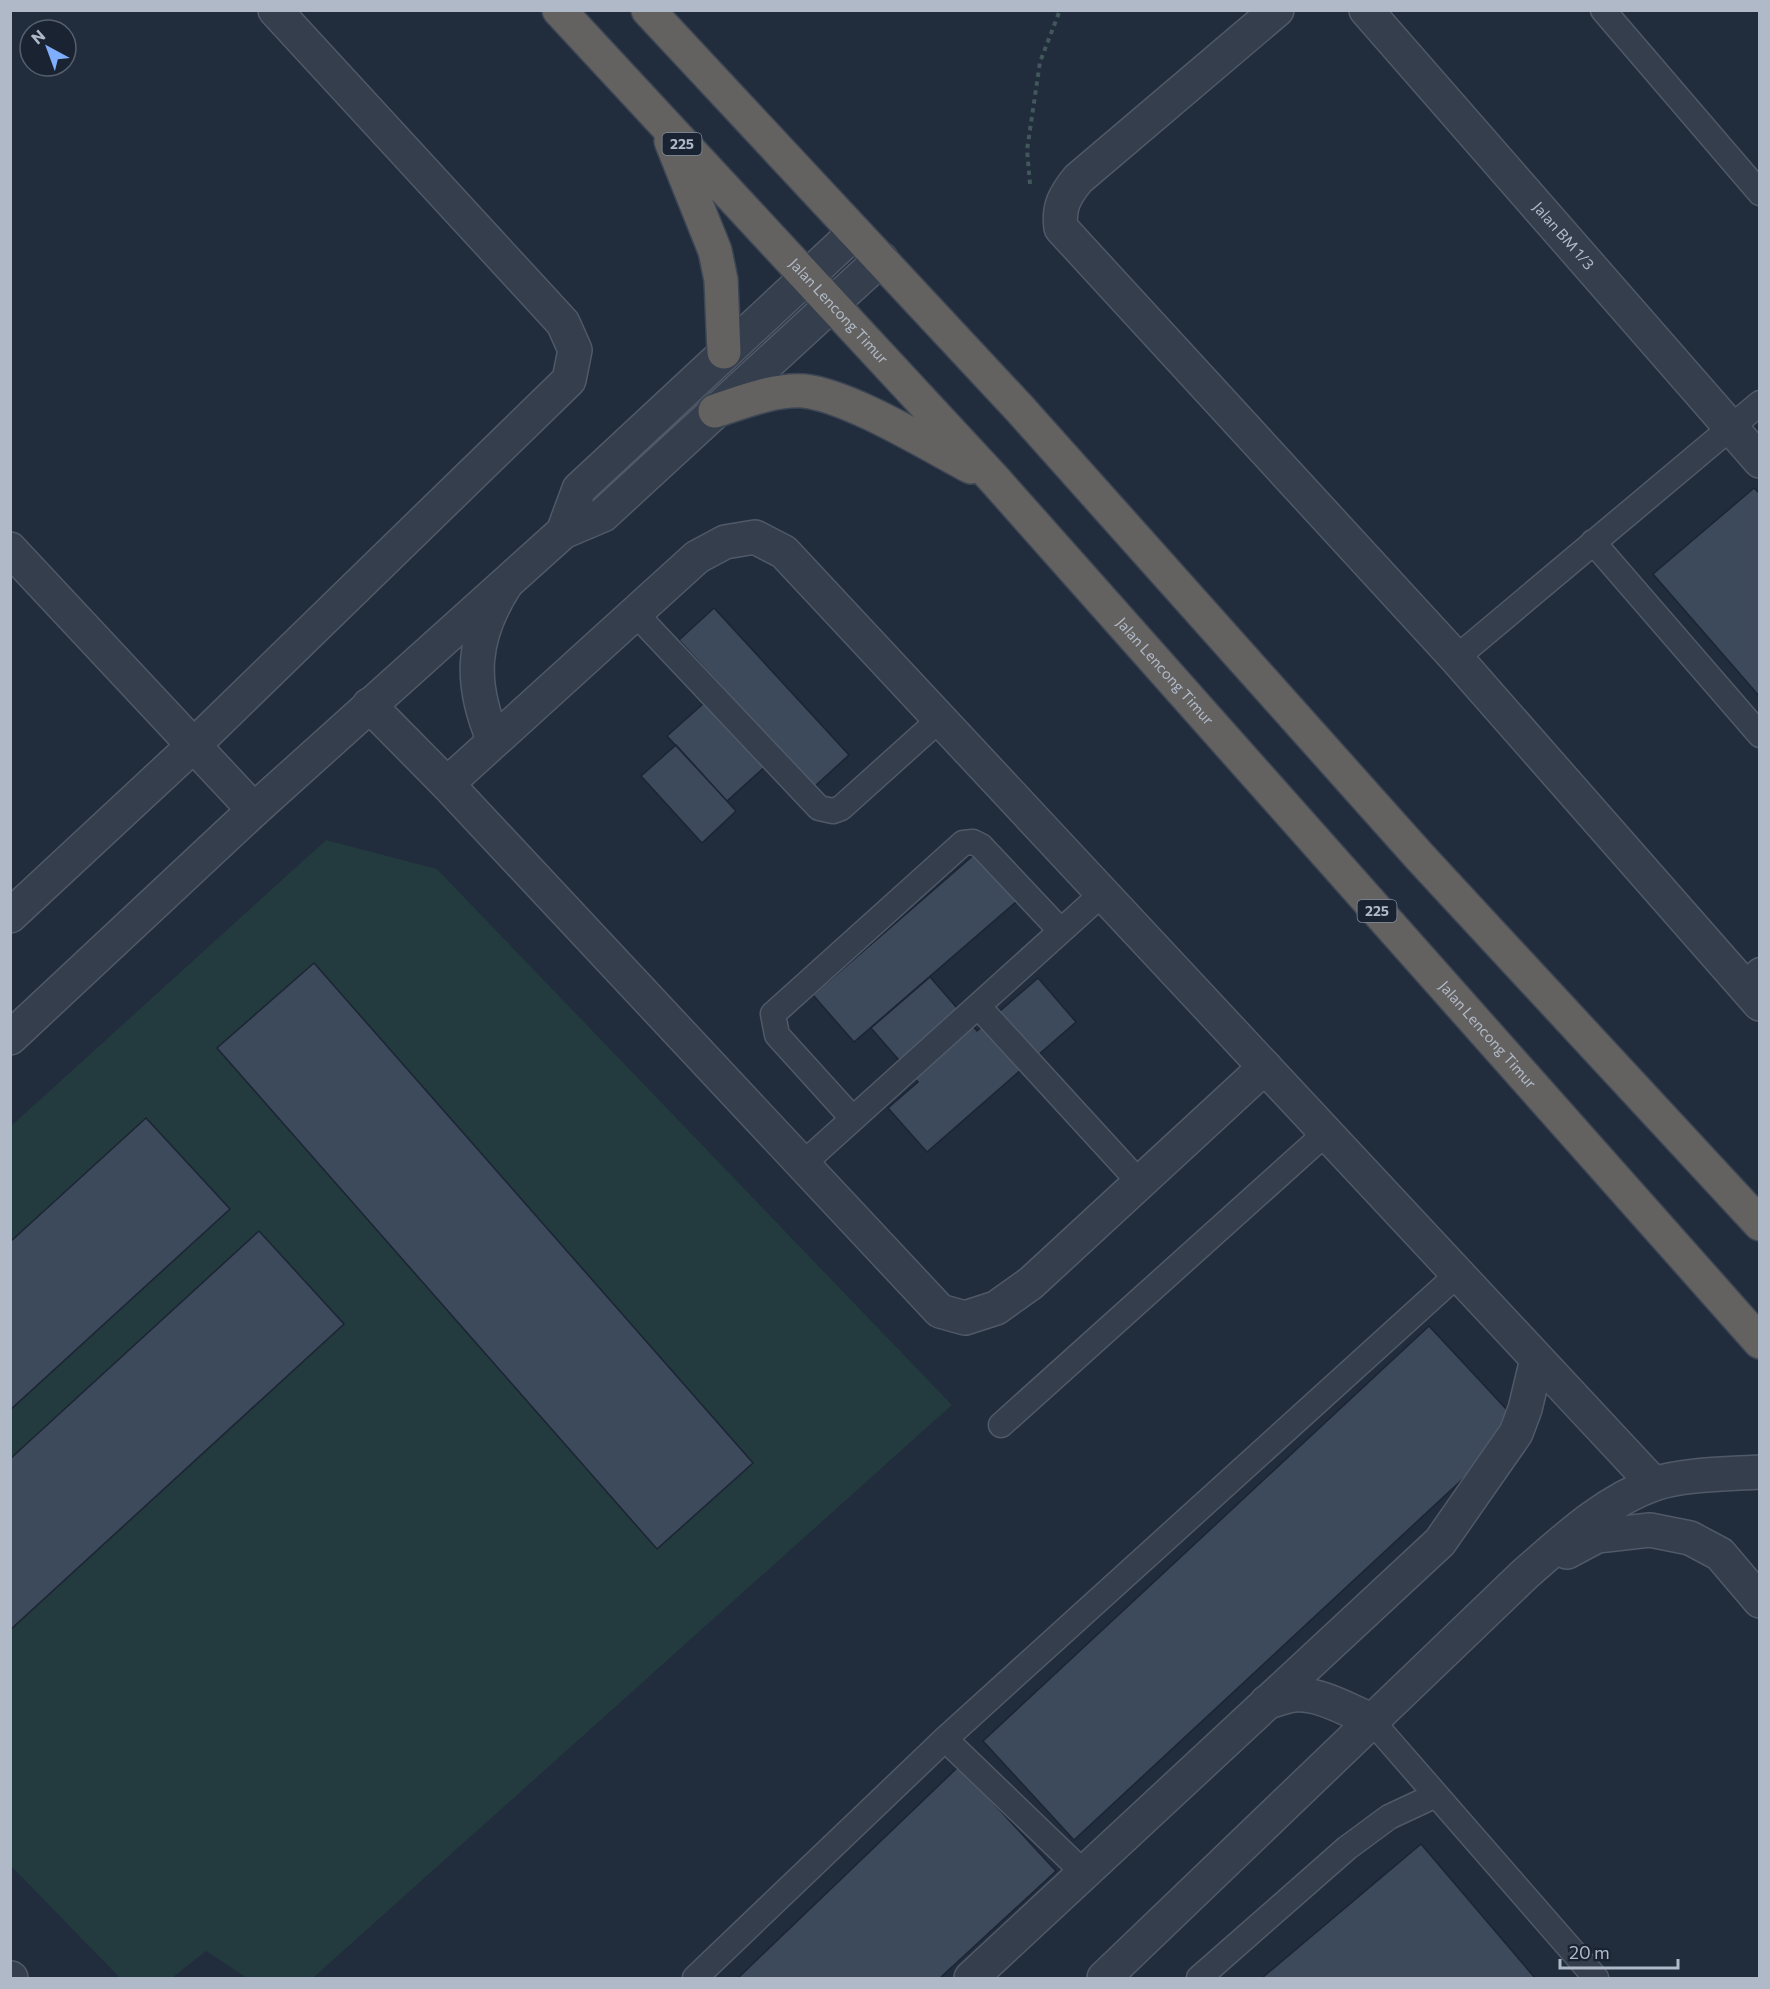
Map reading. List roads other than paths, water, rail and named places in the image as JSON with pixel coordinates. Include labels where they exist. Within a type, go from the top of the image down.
[{"type":"highway","name":"Jalan Lencong Timur","points":[[559,10],[831,306],[994,479],[1760,1342]]},
{"type":"highway","points":[[648,10],[1020,409],[1420,856],[1760,1224]]},
{"type":"highway","points":[[666,126],[714,251],[721,280],[724,352]]},
{"type":"highway","points":[[715,411],[777,393],[805,392],[838,400],[994,479]]},
{"type":"street","points":[[10,916],[195,744],[569,380],[575,350],[563,323],[275,10]]},
{"type":"street","points":[[1277,10],[1078,179],[1066,194],[1062,204],[1059,213],[1061,228],[1754,986]]},
{"type":"street","name":"Jalan BM 1/3","points":[[1366,10],[1760,461]]},
{"type":"street","points":[[563,532],[579,489],[854,233]]},
{"type":"street","points":[[10,1038],[369,705],[563,532],[603,515],[881,259]]},
{"type":"street","points":[[447,784],[697,557],[725,542],[755,537],[784,552],[1654,1484]]},
{"type":"street","points":[[10,549],[195,744],[254,810]]},
{"type":"street","points":[[494,741],[483,716],[477,691],[477,664],[481,634],[492,606],[509,580]]},
{"type":"street","points":[[369,705],[447,784],[940,1311],[965,1318],[996,1308],[1031,1283],[1265,1067]]},
{"type":"street","points":[[971,1978],[1440,1542],[1516,1433],[1525,1409],[1537,1359]]},
{"type":"street","points":[[1104,1978],[1525,1574],[1594,1516],[1654,1484],[1712,1475],[1760,1472]]},
{"type":"street","points":[[1525,1574],[1597,1536],[1650,1530],[1690,1538],[1720,1554],[1760,1601]]},
{"type":"street","points":[[1267,1702],[1296,1695],[1329,1701],[1371,1720]]},
{"type":"lane","points":[[1603,10],[1760,193]]},
{"type":"lane","points":[[1456,658],[1760,402]]},
{"type":"lane","points":[[1593,542],[1760,735]]},
{"type":"lane","points":[[634,612],[819,808],[833,811],[841,808],[940,719]]},
{"type":"lane","points":[[853,1119],[777,1035],[773,1014],[963,843],[973,842],[981,846],[1061,931]]},
{"type":"lane","points":[[804,1163],[1103,893]]},
{"type":"lane","points":[[978,1006],[1140,1183]]},
{"type":"lane","points":[[1001,1425],[1326,1132]]},
{"type":"lane","points":[[695,1978],[945,1739],[1458,1274]]},
{"type":"lane","points":[[1371,1720],[1596,1978]]},
{"type":"lane","points":[[945,1739],[1083,1872]]},
{"type":"lane","points":[[1199,1978],[1347,1848],[1389,1817],[1436,1795]]}]
